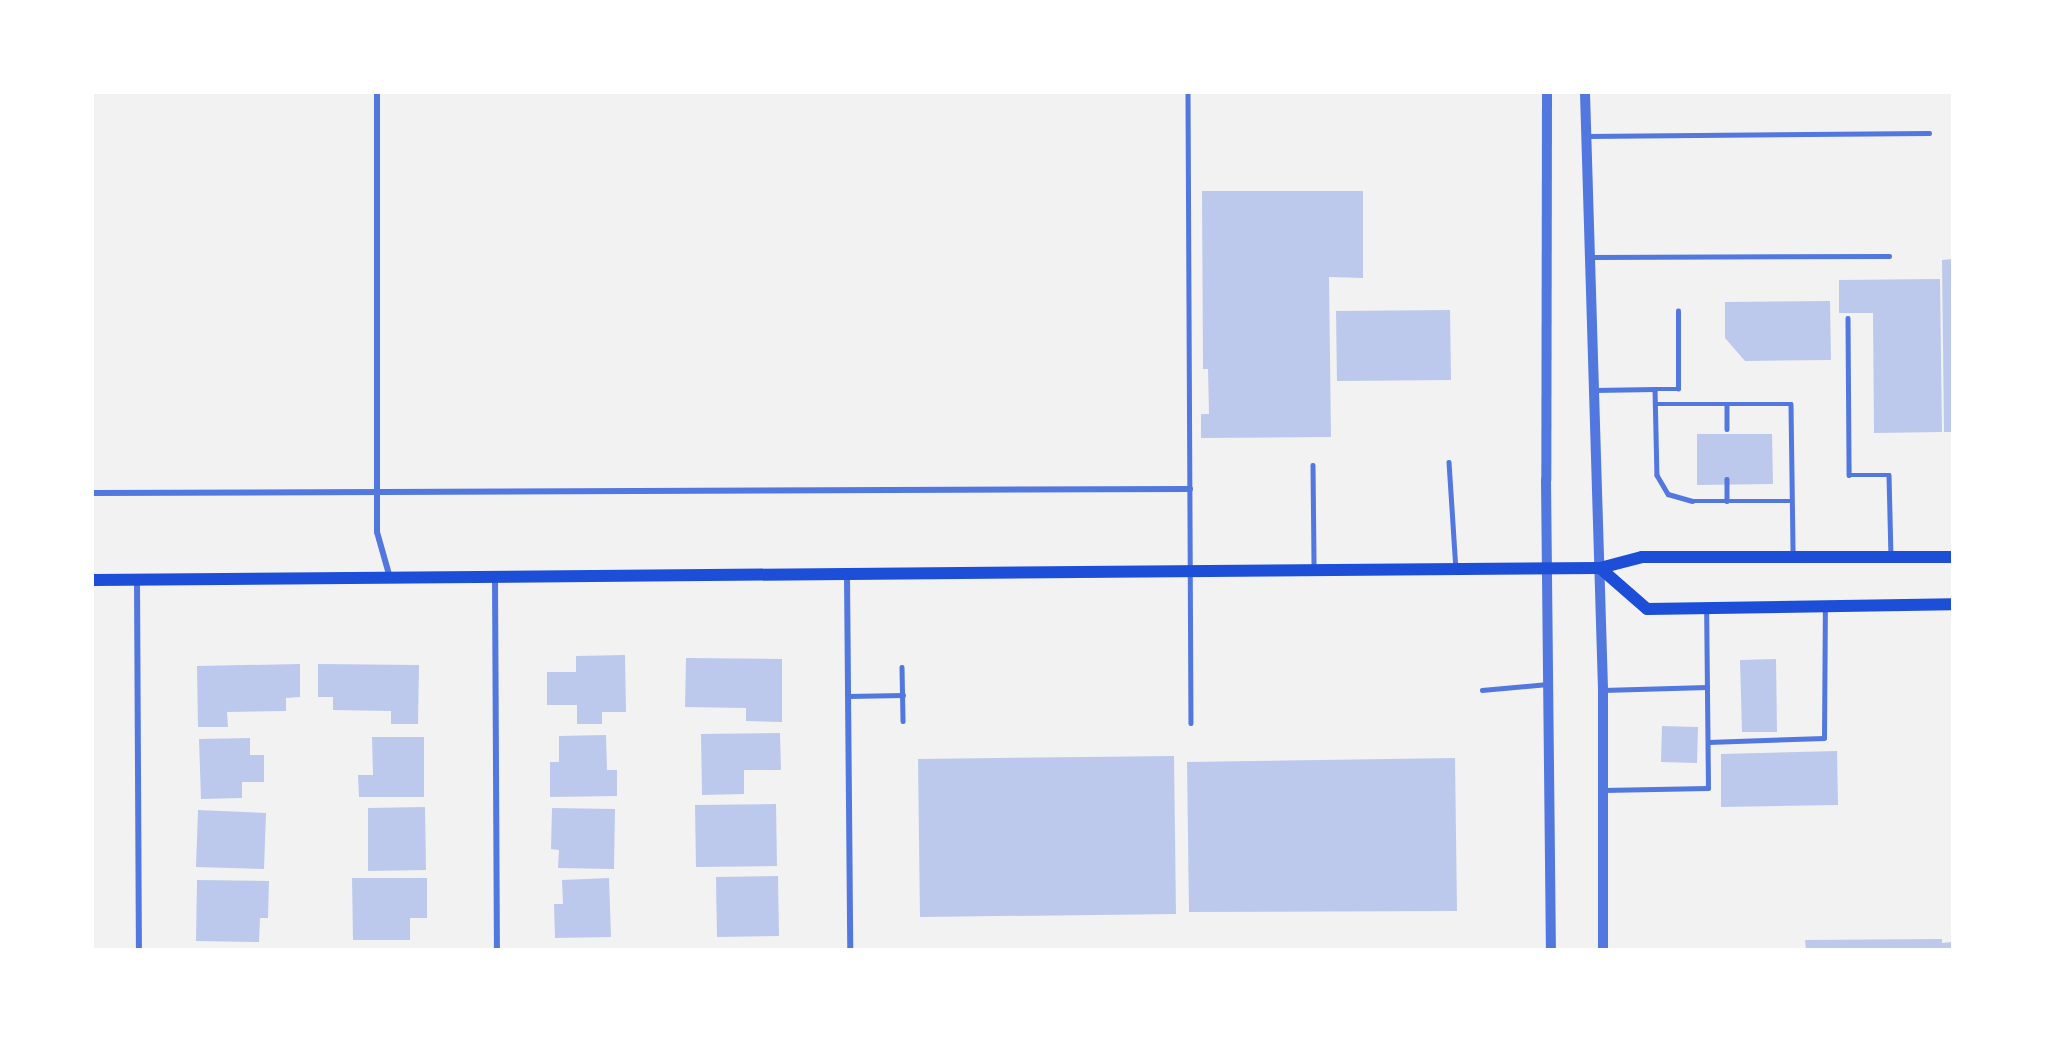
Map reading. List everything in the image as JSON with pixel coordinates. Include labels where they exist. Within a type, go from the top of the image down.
[{"type":"main road","points":[[93,580],[1600,568],[1642,557],[1891,559],[1952,557]]},
{"type":"main road","points":[[1600,568],[1647,609],[1952,604]]},
{"type":"street","points":[[377,93],[377,532],[390,578]]},
{"type":"street","points":[[1547,93],[1546,480],[1549,567],[1551,949]]},
{"type":"street","points":[[1585,93],[1603,690],[1603,949]]},
{"type":"street","points":[[93,493],[376,490],[1190,489]]},
{"type":"street","points":[[847,575],[850,949]]},
{"type":"street","points":[[495,578],[497,949]]},
{"type":"street","points":[[137,580],[139,949]]},
{"type":"lane","points":[[1188,93],[1191,723]]},
{"type":"lane","points":[[1587,136],[1929,133]]},
{"type":"lane","points":[[1591,258],[1889,256]]},
{"type":"lane","points":[[1594,390],[1678,388],[1678,310]]},
{"type":"lane","points":[[1848,318],[1849,476],[1889,476],[1891,559]]},
{"type":"lane","points":[[1655,389],[1657,476],[1668,494],[1692,501],[1792,501]]},
{"type":"lane","points":[[1655,404],[1791,404],[1792,559]]},
{"type":"lane","points":[[1727,404],[1727,429]]},
{"type":"lane","points":[[1449,462],[1456,569]]},
{"type":"lane","points":[[1313,465],[1314,571]]},
{"type":"lane","points":[[1727,478],[1727,501]]},
{"type":"lane","points":[[1708,742],[1824,738],[1825,606]]},
{"type":"lane","points":[[1603,790],[1708,788],[1706,608]]},
{"type":"lane","points":[[902,667],[903,721]]},
{"type":"lane","points":[[1482,690],[1550,684]]},
{"type":"lane","points":[[1603,690],[1707,687]]},
{"type":"lane","points":[[848,696],[903,695]]},
{"type":"building","points":[[1202,191],[1363,191],[1363,278],[1329,277],[1331,437],[1201,438],[1201,414],[1209,414],[1208,369],[1203,369]]},
{"type":"building","points":[[1952,259],[1952,432],[1944,432],[1942,260]]},
{"type":"building","points":[[1940,279],[1942,432],[1874,433],[1873,313],[1839,313],[1839,280]]},
{"type":"building","points":[[1830,301],[1831,360],[1745,361],[1725,338],[1725,302]]},
{"type":"building","points":[[1450,310],[1451,380],[1337,381],[1336,311]]},
{"type":"building","points":[[1697,434],[1772,434],[1773,484],[1697,485]]},
{"type":"building","points":[[625,655],[626,712],[602,712],[602,724],[577,724],[577,705],[547,705],[547,672],[576,672],[576,656]]},
{"type":"building","points":[[686,658],[782,659],[782,722],[746,721],[746,708],[685,707]]},
{"type":"building","points":[[1776,659],[1777,732],[1742,732],[1740,660]]},
{"type":"building","points":[[300,664],[300,697],[286,698],[286,711],[227,712],[228,727],[198,727],[197,666]]},
{"type":"building","points":[[318,664],[419,665],[418,724],[391,724],[391,711],[333,710],[333,697],[318,697]]},
{"type":"building","points":[[1662,726],[1698,727],[1697,763],[1661,762]]},
{"type":"building","points":[[780,733],[781,770],[744,770],[744,794],[702,795],[701,734]]},
{"type":"building","points":[[606,735],[607,770],[617,770],[617,796],[550,797],[550,762],[559,762],[559,736]]},
{"type":"building","points":[[372,737],[424,737],[424,797],[359,797],[358,775],[373,775]]},
{"type":"building","points":[[250,738],[250,755],[264,755],[264,782],[242,782],[242,798],[201,799],[199,739]]},
{"type":"building","points":[[1837,751],[1838,805],[1721,807],[1721,754]]},
{"type":"building","points":[[1174,756],[1176,914],[920,917],[918,759]]},
{"type":"building","points":[[1455,758],[1457,911],[1189,912],[1187,762]]},
{"type":"building","points":[[776,804],[777,866],[696,867],[695,805]]},
{"type":"building","points":[[425,807],[426,870],[368,871],[368,808]]},
{"type":"building","points":[[552,808],[615,809],[614,869],[558,868],[559,850],[551,849]]},
{"type":"building","points":[[198,810],[266,813],[264,869],[196,867]]},
{"type":"building","points":[[778,876],[779,936],[717,937],[716,877]]},
{"type":"building","points":[[352,878],[427,878],[427,918],[410,918],[410,940],[353,940]]},
{"type":"building","points":[[609,878],[611,937],[555,938],[554,904],[563,904],[562,880]]},
{"type":"building","points":[[197,880],[269,881],[268,918],[260,918],[259,942],[196,941]]},
{"type":"building","points":[[1942,939],[1942,943],[1952,942],[1952,949],[1806,949],[1805,940]]}]
